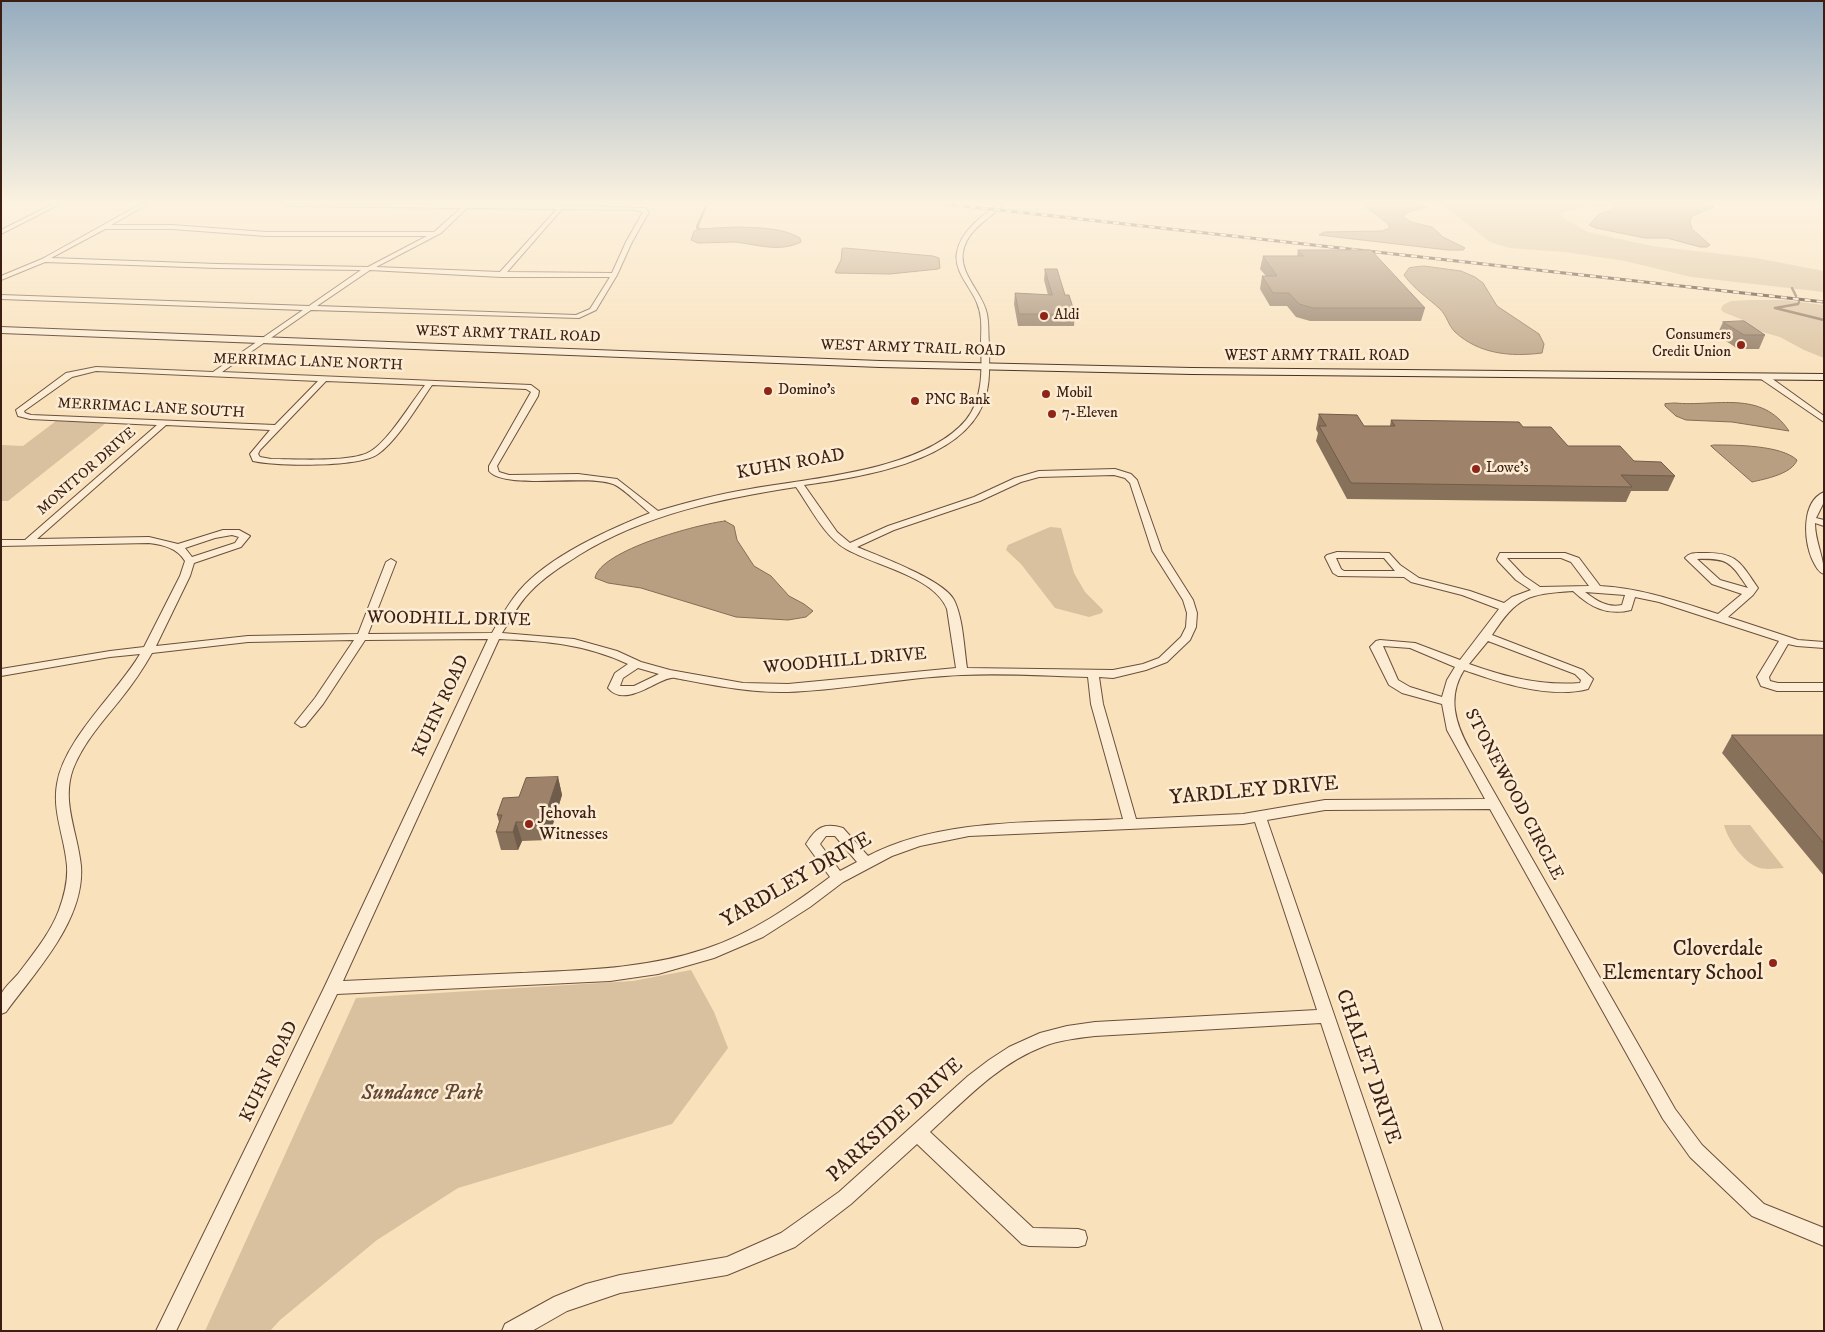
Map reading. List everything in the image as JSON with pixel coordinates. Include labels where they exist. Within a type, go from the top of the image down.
[{"type":"main road","name":"WEST ARMY TRAIL ROAD","points":[[1,330],[724,358],[986,366],[1257,372],[1824,377]]},
{"type":"street","points":[[1,278],[29,266]]},
{"type":"street","points":[[234,266],[368,268],[501,275],[614,275]]},
{"type":"street","points":[[216,373],[302,312],[311,309],[372,266]]},
{"type":"street","points":[[501,275],[509,266]]},
{"type":"street","points":[[1,297],[576,317],[594,310],[618,266]]},
{"type":"street","name":"KUHN ROAD","points":[[166,1331],[332,988],[495,636],[523,593],[555,566],[609,533],[655,513],[722,496],[848,475],[894,462],[935,447],[957,433],[971,420],[979,408],[984,394],[986,366],[982,307],[963,266]]},
{"type":"street","points":[[228,374],[312,312],[311,309]]},
{"type":"street","name":"MERRIMAC LANE NORTH","points":[[23,416],[20,412],[23,407],[65,378],[82,371],[102,369],[522,386],[533,389],[534,396],[493,466],[493,471],[496,474],[518,478],[578,477],[618,482],[655,513]]},
{"type":"street","points":[[1764,377],[1824,420]]},
{"type":"street","points":[[325,378],[255,452],[255,457],[258,460],[271,462],[352,460],[373,454],[384,445],[431,382]]},
{"type":"street","name":"MERRIMAC LANE SOUTH","points":[[23,416],[278,428]]},
{"type":"street","name":"MONITOR DRIVE","points":[[28,542],[164,423]]},
{"type":"street","name":"WOODHILL DRIVE","points":[[1,673],[148,649],[248,639],[362,636],[495,636],[574,642],[614,653],[637,664],[669,673],[744,687],[788,688],[962,670],[1093,674],[1122,672],[1146,667],[1163,660],[1186,638],[1191,626],[1192,614],[1188,600],[1157,551],[1134,482],[1128,476],[1115,472],[1056,472],[1028,476],[977,499],[891,528],[849,548]]},
{"type":"street","points":[[798,483],[834,534],[849,548],[924,580],[948,599],[952,610],[962,670]]},
{"type":"street","points":[[1824,495],[1817,502],[1810,519],[1813,549],[1824,571]]},
{"type":"street","points":[[1810,519],[1824,523]]},
{"type":"street","points":[[179,547],[229,532],[242,533],[245,536],[238,545],[190,561]]},
{"type":"street","points":[[1,543],[149,540],[179,547],[190,561]]},
{"type":"street","points":[[1406,574],[1342,574],[1337,571],[1330,557],[1336,555],[1386,556],[1391,559],[1396,567],[1415,580],[1466,593],[1507,608]]},
{"type":"street","points":[[1538,590],[1520,578],[1502,559],[1504,555],[1562,555],[1571,558],[1575,560],[1596,588]]},
{"type":"street","points":[[1719,619],[1749,593],[1752,588],[1731,559],[1723,555],[1693,556],[1690,558],[1716,582],[1749,593]]},
{"type":"street","points":[[1,1007],[44,948],[64,915],[70,898],[74,868],[61,797],[68,768],[82,741],[132,677],[185,576],[190,561]]},
{"type":"street","points":[[301,723],[319,702],[362,636],[390,562]]},
{"type":"street","points":[[1575,588],[1596,606],[1607,610],[1627,608],[1631,593]]},
{"type":"street","name":"STONEWOOD CIRCLE","points":[[1822,647],[1785,640],[1661,599],[1596,588],[1538,590],[1533,594],[1512,602],[1507,608],[1463,665],[1450,686],[1447,702],[1448,714],[1454,732],[1682,1134],[1758,1210],[1824,1237]]},
{"type":"street","points":[[1447,702],[1406,690],[1393,682],[1376,647],[1380,643],[1412,646],[1463,665],[1515,681],[1551,687],[1572,688],[1584,686],[1587,679],[1579,672],[1485,636]]},
{"type":"street","points":[[1785,640],[1763,677],[1765,682],[1776,687],[1824,687]]},
{"type":"street","points":[[637,664],[621,673],[615,681],[614,688],[622,691],[633,691],[669,673]]},
{"type":"street","points":[[1093,674],[1097,704],[1130,823]]},
{"type":"street","name":"YARDLEY DRIVE","points":[[332,988],[610,975],[658,968],[709,954],[758,933],[805,903],[838,878],[902,846],[968,831],[1260,817],[1325,804],[1494,804]]},
{"type":"street","name":"CHALET DRIVE","points":[[1260,817],[1433,1331]]},
{"type":"street","points":[[838,878],[813,844],[822,831],[838,831],[866,863]]},
{"type":"street","name":"PARKSIDE DRIVE","points":[[512,1331],[561,1304],[586,1294],[620,1284],[727,1266],[788,1240],[845,1198],[917,1132],[995,1065],[1015,1052],[1040,1040],[1067,1032],[1095,1029],[1328,1016]]},
{"type":"street","points":[[917,1132],[1029,1237],[1078,1238]]},
{"type":"green space","points":[[1646,266],[1799,266],[1824,271],[1824,292],[1691,277]]},
{"type":"green space","points":[[1784,300],[1824,305],[1824,358],[1780,337],[1755,330],[1743,320],[1723,312],[1721,309],[1723,305],[1731,301]]},
{"type":"green space","points":[[56,421],[106,423],[8,501],[1,501],[1,445],[23,446]]},
{"type":"green space","points":[[1050,527],[1061,528],[1074,573],[1085,592],[1103,610],[1102,613],[1089,617],[1055,608],[1021,564],[1006,550],[1008,545]]},
{"type":"green space","points":[[1724,825],[1750,825],[1784,868],[1763,869],[1748,862],[1733,844]]},
{"type":"green space","name":"Sundance Park","points":[[691,970],[714,1012],[728,1048],[672,1124],[458,1188],[377,1240],[280,1320],[270,1331],[205,1331],[356,998],[633,981]]},
{"type":"shaded area","points":[[838,266],[940,266],[940,268],[890,274],[835,272]]},
{"type":"shaded area","points":[[1425,266],[1461,271],[1475,277],[1483,283],[1497,306],[1539,334],[1544,344],[1542,353],[1507,354],[1485,349],[1464,339],[1455,332],[1440,309],[1404,275],[1409,268]]},
{"type":"shaded area","points":[[1737,403],[1751,405],[1765,409],[1778,418],[1789,431],[1732,422],[1686,420],[1676,416],[1665,406],[1665,404]]},
{"type":"shaded area","points":[[1711,446],[1769,449],[1780,451],[1797,460],[1790,469],[1784,472],[1752,482]]},
{"type":"shaded area","points":[[725,521],[734,526],[737,540],[754,566],[771,576],[789,596],[813,611],[806,617],[788,620],[736,617],[641,588],[608,583],[595,578],[601,568],[631,548],[694,527]]},
{"type":"building","points":[[1270,266],[1386,266],[1425,308],[1313,308],[1299,304],[1289,293],[1273,293],[1262,276],[1277,276]]},
{"type":"building","points":[[1045,269],[1057,269],[1065,295],[1069,295],[1075,314],[1019,314],[1015,293],[1052,295]]},
{"type":"building","points":[[1744,321],[1765,335],[1744,335],[1723,322]]},
{"type":"building","name":"Lowe's","points":[[1319,414],[1357,415],[1364,426],[1395,426],[1391,420],[1519,422],[1523,427],[1551,427],[1568,446],[1620,446],[1634,461],[1661,462],[1675,476],[1621,475],[1632,487],[1351,483],[1319,426],[1326,426]]},
{"type":"building","points":[[1732,735],[1824,735],[1824,843]]},
{"type":"building","points":[[558,777],[543,822],[516,822],[513,832],[496,832],[502,815],[497,815],[503,798],[519,797],[526,778]]},
{"type":"waterway","points":[[1792,288],[1796,296]]},
{"type":"waterway","points":[[1799,302],[1798,304],[1775,308],[1824,320]]},
{"type":"railway","points":[[1503,266],[1824,302]]},
{"type":"place","name":"Aldi","points":[[1044,316]]},
{"type":"place","name":"Consumers Credit Union","points":[[1741,345]]},
{"type":"place","name":"Domino's","points":[[768,391]]},
{"type":"place","name":"Mobil","points":[[1046,394]]},
{"type":"place","name":"PNC Bank","points":[[915,401]]},
{"type":"place","name":"7-Eleven","points":[[1052,414]]},
{"type":"place","name":"Lowe's","points":[[1476,469]]},
{"type":"place","name":"Jehovah Witnesses","points":[[529,824]]},
{"type":"place","name":"Cloverdale Elementary School","points":[[1773,963]]}]
